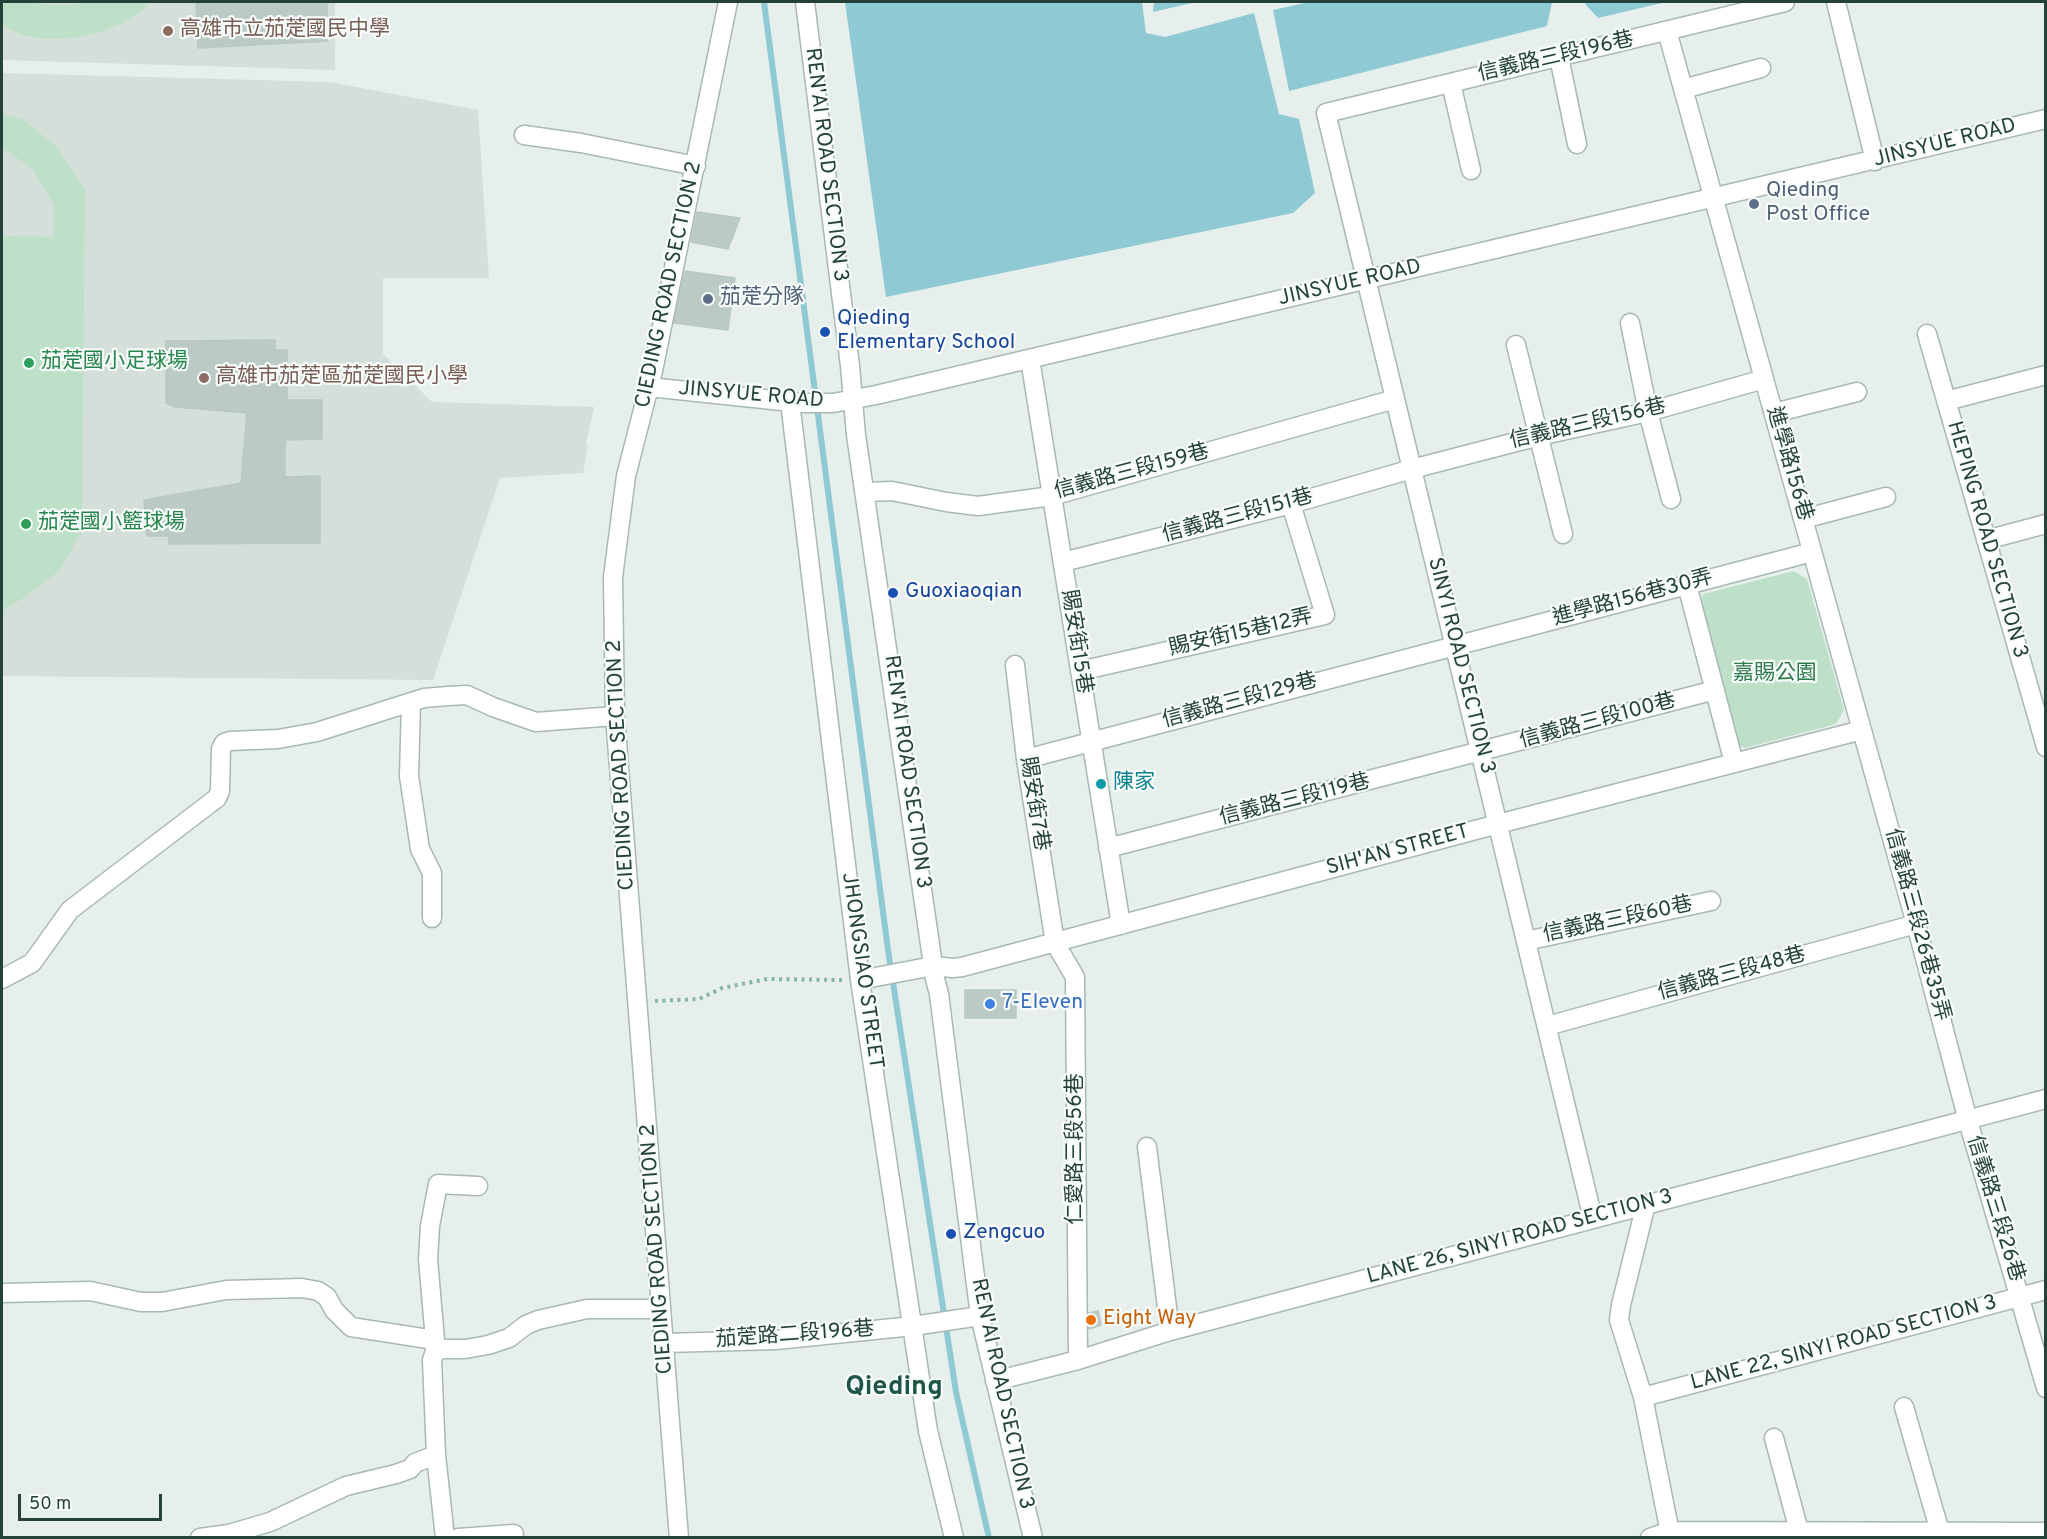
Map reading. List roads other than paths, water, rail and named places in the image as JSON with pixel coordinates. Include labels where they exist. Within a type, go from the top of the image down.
[{"type":"street","name":"CIEDING ROAD SECTION 2","points":[[679,1538],[615,716],[613,578],[626,476],[649,387],[728,2]]},
{"type":"street","name":"REN'AI ROAD SECTION 3","points":[[805,2],[864,492],[939,994],[980,1316],[1033,1538]]},
{"type":"street","name":"信義路三段196巷","points":[[1326,113],[1785,2]]},
{"type":"street","points":[[1836,2],[1875,161]]},
{"type":"street","name":"進學路156巷","points":[[1667,31],[1862,730]]},
{"type":"street","points":[[1559,57],[1576,144]]},
{"type":"street","points":[[1683,89],[1761,68]]},
{"type":"street","points":[[1451,83],[1471,170]]},
{"type":"street","name":"SINYI ROAD SECTION 3","points":[[1326,113],[1593,1219]]},
{"type":"street","name":"JINSYUE ROAD","points":[[649,387],[795,402],[833,403],[1030,359],[2046,119]]},
{"type":"street","points":[[524,135],[581,143],[696,166]]},
{"type":"street","points":[[1630,323],[1648,412],[1671,499]]},
{"type":"street","name":"HEPING ROAD SECTION 3","points":[[1927,334],[1986,540],[2037,684],[2046,747]]},
{"type":"street","points":[[1516,345],[1563,534]]},
{"type":"street","name":"賜安街15巷","points":[[1030,359],[1121,925]]},
{"type":"street","points":[[1946,401],[2046,375]]},
{"type":"street","name":"信義路三段156巷","points":[[1412,469],[1539,436],[1648,412],[1764,379]]},
{"type":"street","points":[[1774,413],[1857,392]]},
{"type":"street","name":"信義路三段159巷","points":[[864,492],[892,491],[978,506],[1052,496],[1395,399]]},
{"type":"street","name":"JHONGSIAO STREET","points":[[795,402],[868,978],[918,1325],[928,1431],[954,1538]]},
{"type":"street","name":"信義路三段151巷","points":[[1063,562],[1291,504],[1412,469]]},
{"type":"street","points":[[1803,519],[1886,497]]},
{"type":"street","name":"賜安街15巷12弄","points":[[1080,671],[1325,615],[1291,504]]},
{"type":"street","points":[[1986,540],[2046,524]]},
{"type":"street","name":"進學路156巷30弄","points":[[1455,646],[1812,552]]},
{"type":"street","points":[[1687,585],[1734,763]]},
{"type":"street","name":"信義路三段129巷","points":[[1026,759],[1455,646]]},
{"type":"street","name":"賜安街7巷","points":[[1015,665],[1026,759],[1055,943]]},
{"type":"street","name":"信義路三段100巷","points":[[1481,753],[1715,690]]},
{"type":"street","points":[[2,980],[32,963],[70,910],[217,798],[220,791],[221,749],[224,743],[278,739],[317,732],[424,698],[468,695],[493,707],[536,722],[615,716]]},
{"type":"street","points":[[411,703],[409,776],[420,849],[432,873],[432,918]]},
{"type":"street","name":"SIH'AN STREET","points":[[868,978],[933,966],[962,967],[1862,730]]},
{"type":"street","name":"信義路三段26巷35弄","points":[[1862,730],[1968,1121]]},
{"type":"street","name":"信義路三段119巷","points":[[1108,848],[1481,753]]},
{"type":"street","name":"信義路三段60巷","points":[[1526,941],[1711,901]]},
{"type":"street","name":"信義路三段48巷","points":[[1547,1026],[1916,924]]},
{"type":"street","name":"仁愛路三段56巷","points":[[1055,943],[1075,977],[1078,1360]]},
{"type":"street","name":"LANE 26, SINYI ROAD SECTION 3","points":[[995,1382],[1078,1360],[1170,1331],[2046,1099]]},
{"type":"street","name":"信義路三段26巷","points":[[1968,1121],[2046,1388]]},
{"type":"street","points":[[1148,1147],[1170,1331]]},
{"type":"street","points":[[445,1538],[436,1455],[432,1360],[435,1346],[428,1258],[430,1226],[438,1184],[478,1186]]},
{"type":"street","points":[[1647,1204],[1619,1320],[1643,1397],[1670,1534]]},
{"type":"street","points":[[2,1293],[90,1291],[141,1302],[162,1302],[225,1290],[302,1288],[318,1291],[327,1297],[334,1310],[351,1327],[442,1349],[465,1349],[488,1345],[509,1338],[526,1325],[538,1320],[587,1310],[661,1309]]},
{"type":"street","name":"LANE 22, SINYI ROAD SECTION 3","points":[[1643,1397],[2046,1290]]},
{"type":"street","name":"茄萣路二段196巷","points":[[665,1343],[776,1340],[980,1316]]},
{"type":"street","points":[[1904,1407],[1940,1532]]},
{"type":"street","points":[[1774,1438],[1799,1531]]},
{"type":"street","points":[[200,1538],[229,1534],[270,1522],[346,1485],[396,1474],[436,1455]]},
{"type":"street","points":[[1650,1538],[1670,1534],[1799,1531],[2046,1532]]},
{"type":"street","points":[[458,1538],[514,1534]]},
{"type":"water","points":[[845,2],[1142,2],[1146,33],[1165,37],[1254,13],[1279,114],[1299,119],[1315,193],[1293,213],[886,297]]},
{"type":"water","points":[[1154,2],[1196,2],[1153,12]]},
{"type":"water","points":[[1309,2],[1552,2],[1547,26],[1289,91],[1273,10]]},
{"type":"water","points":[[1586,2],[1666,2],[1598,18],[1585,4]]},
{"type":"waterway","points":[[764,2],[888,950],[956,1392],[989,1538]]},
{"type":"place","name":"高雄市立茄萣國民中學","points":[[168,31]]},
{"type":"place","name":"Qieding Post Office","points":[[1754,204]]},
{"type":"place","name":"茄萣分隊","points":[[708,299]]},
{"type":"place","name":"Qieding Elementary School","points":[[825,332]]},
{"type":"place","name":"茄萣國小足球場","points":[[29,363]]},
{"type":"place","name":"高雄市茄萣區茄萣國民小學","points":[[204,378]]},
{"type":"place","name":"茄萣國小籃球場","points":[[26,524]]},
{"type":"place","name":"Guoxiaoqian","points":[[893,593]]},
{"type":"place","name":"陳家","points":[[1101,784]]},
{"type":"place","name":"7-Eleven","points":[[990,1004]]},
{"type":"place","name":"Zengcuo","points":[[951,1234]]},
{"type":"place","name":"Eight Way","points":[[1091,1320]]},
{"type":"district","name":"Qieding","points":[[894,1389]]},
{"type":"park label","name":"嘉賜公園","points":[[1775,675]]}]
